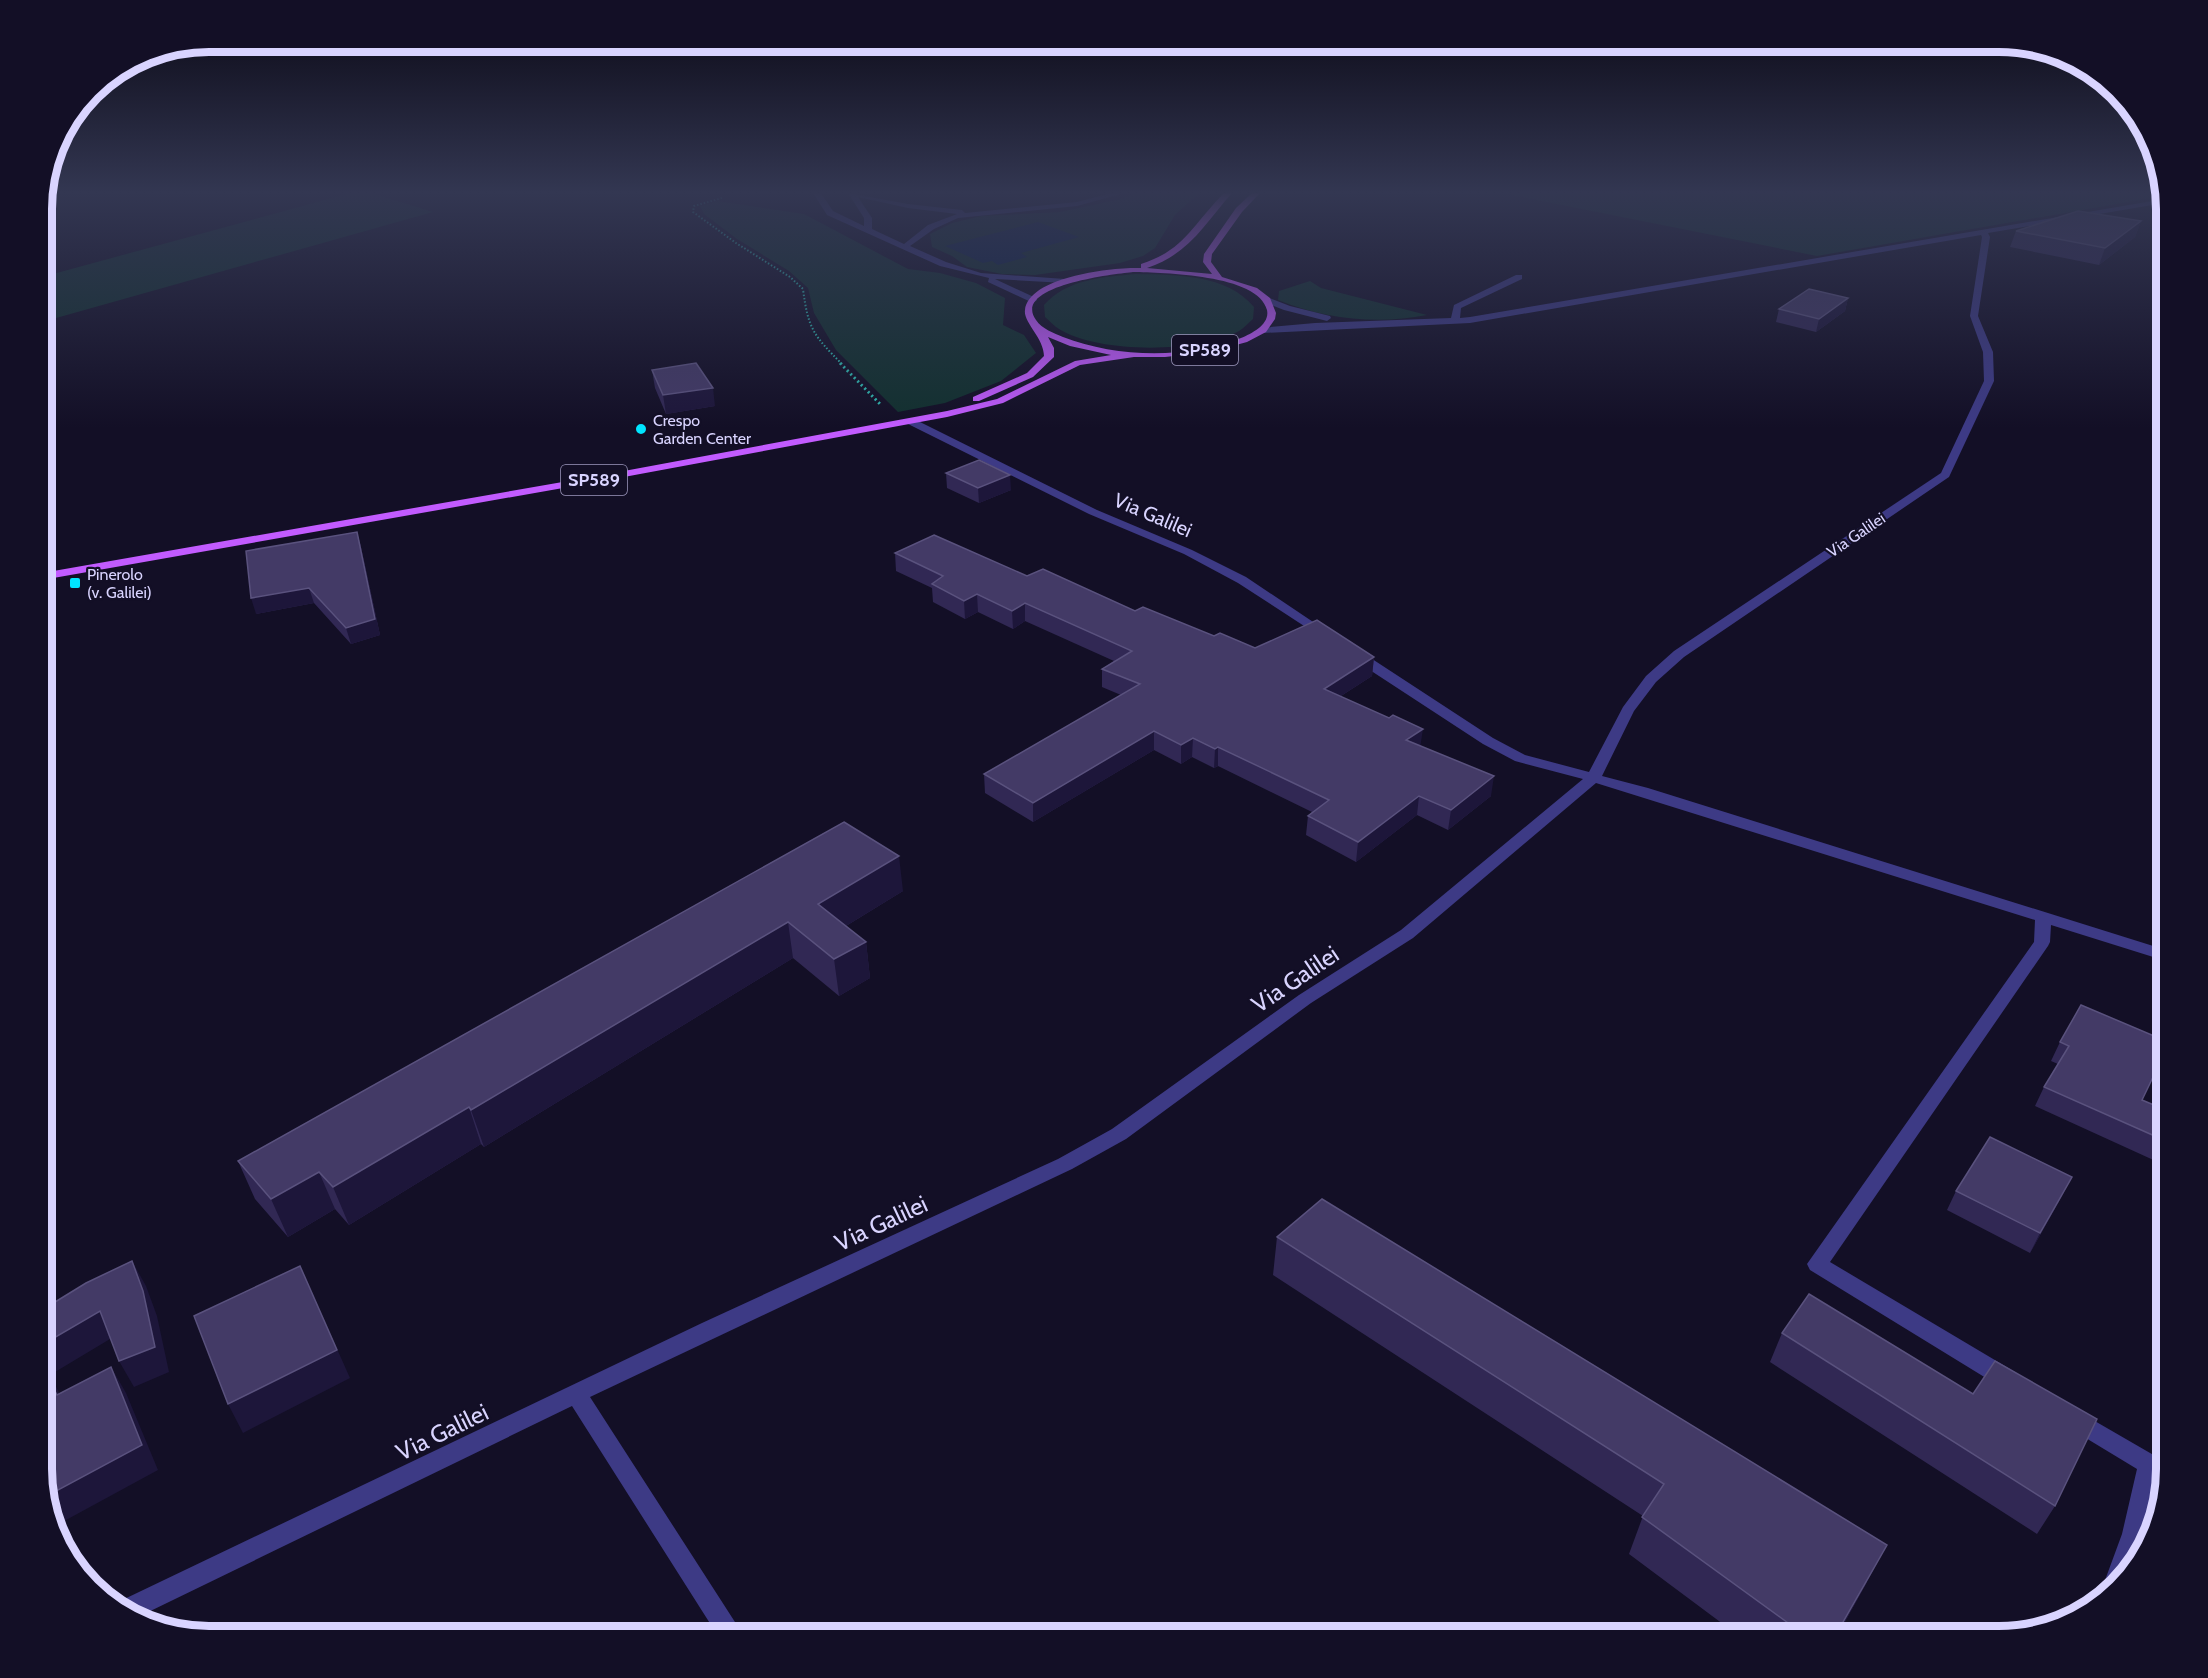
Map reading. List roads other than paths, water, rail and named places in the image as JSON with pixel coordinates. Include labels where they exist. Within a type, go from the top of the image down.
[{"type":"main road","points":[[1033,300],[1045,290],[1065,281],[1096,273],[1117,271]]},
{"type":"main road","points":[[1181,271],[1239,283],[1256,291],[1267,300]]},
{"type":"main road","points":[[1214,271],[1218,277]]},
{"type":"main road","name":"SP589","points":[[53,564],[968,402],[1030,375],[1049,357],[1049,348],[1031,318],[1029,309],[1033,300]]},
{"type":"main road","name":"SP589","points":[[1038,328],[1075,345],[1105,351],[1177,354],[1213,349],[1242,341],[1263,330],[1271,320],[1272,310],[1267,300]]},
{"type":"main road","name":"SP589","points":[[53,575],[910,422],[1000,401],[1078,363],[1138,354]]},
{"type":"street","points":[[968,271],[1033,300]]},
{"type":"street","points":[[1263,330],[1314,324],[1455,321],[1598,300],[1761,271]]},
{"type":"street","name":"Via Galilei","points":[[135,1606],[720,1324],[1065,1164],[1119,1134],[1305,999],[1407,934],[1594,777],[1628,710],[1651,679],[1679,654],[1945,475],[1989,381],[1988,352],[1974,316],[1981,271]]},
{"type":"street","points":[[980,275],[1065,281]]},
{"type":"street","points":[[1455,321],[1457,307],[1519,277]]},
{"type":"street","points":[[1267,300],[1312,315],[1363,324]]},
{"type":"street","name":"Via Galilei","points":[[910,422],[1093,513],[1188,552],[1242,580],[1488,741],[1520,758],[1594,777],[2156,953]]},
{"type":"street","points":[[2028,1391],[1817,1264],[2042,942],[2043,918]]},
{"type":"street","points":[[576,1394],[726,1626]]},
{"type":"street","points":[[2058,1410],[2149,1464],[2134,1534],[2123,1564]]},
{"type":"place","name":"Crespo Garden Center","points":[[641,429]]},
{"type":"place","name":"Pinerolo (v. Galilei)","points":[[75,583]]}]
